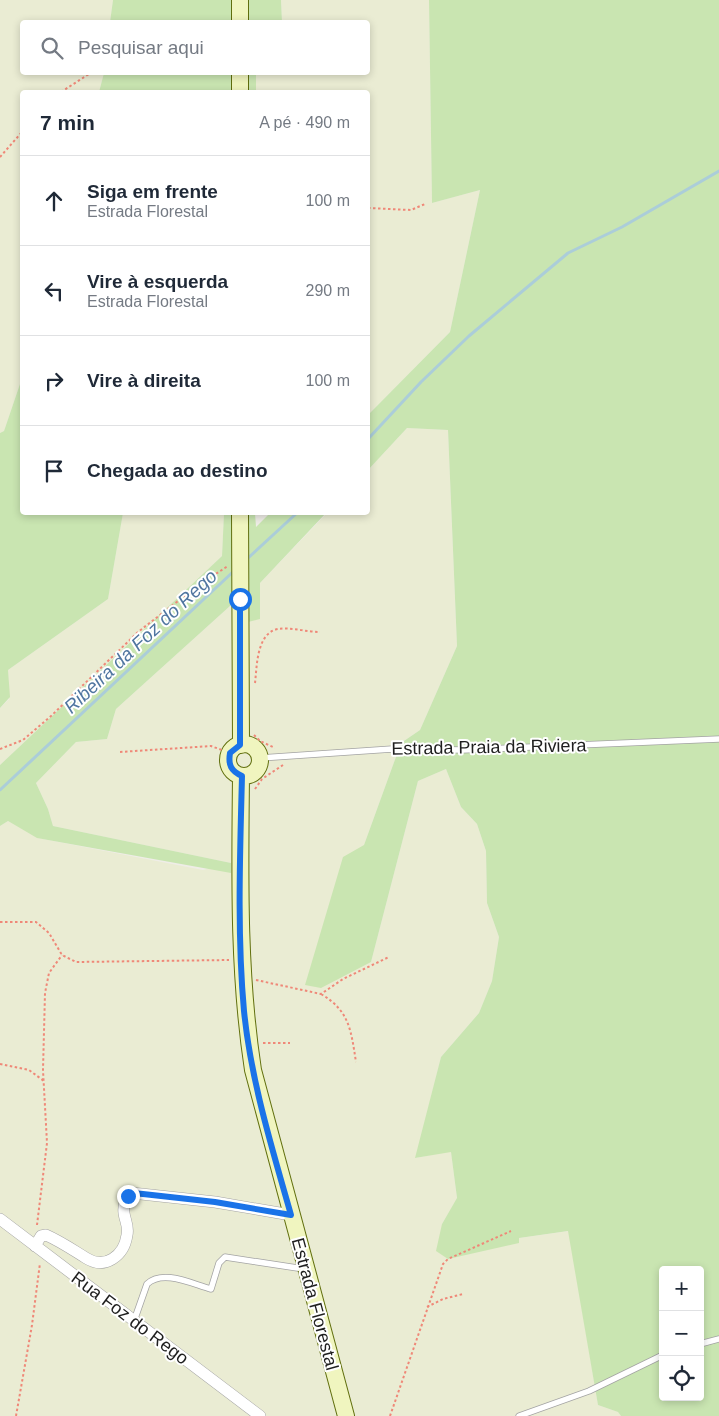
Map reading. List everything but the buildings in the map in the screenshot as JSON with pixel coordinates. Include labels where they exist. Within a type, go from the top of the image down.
[{"type":"main road","points":[[240,0],[240,20]]},
{"type":"main road","points":[[240,75],[240,90]]},
{"type":"main road","points":[[235,749],[253,747],[260,758],[256,772],[249,776],[242,776],[233,772],[228,763],[235,749],[240,588],[240,515]]},
{"type":"main road","name":"Estrada Florestal","points":[[242,776],[241,960],[248,1042],[261,1106],[346,1416]]},
{"type":"street","points":[[36,1247],[41,1236],[46,1234],[92,1262],[102,1263],[111,1261],[125,1245],[128,1222],[124,1208],[128,1196],[132,1193],[215,1202],[291,1215]]},
{"type":"street","name":"Rua Foz do Rego","points":[[0,1219],[260,1416]]},
{"type":"lane","name":"Estrada Praia da Riviera","points":[[260,758],[392,749],[462,750],[719,739]]},
{"type":"lane","points":[[134,1321],[147,1284],[151,1280],[166,1277],[211,1289],[219,1263],[226,1257],[306,1270]]},
{"type":"lane","points":[[704,1343],[719,1339]]},
{"type":"lane","points":[[519,1416],[589,1391],[661,1356]]},
{"type":"path","points":[[64,90],[88,75]]},
{"type":"path","points":[[0,157],[20,134]]},
{"type":"path","points":[[370,208],[411,210],[425,204]]},
{"type":"path","points":[[0,749],[23,740],[51,716],[138,632],[240,552]]},
{"type":"path","points":[[255,684],[258,656],[262,643],[268,634],[277,629],[320,632]]},
{"type":"path","points":[[120,752],[211,746],[235,749]]},
{"type":"path","points":[[253,792],[262,779],[285,764]]},
{"type":"path","points":[[0,922],[36,922],[49,933],[62,955],[76,962],[241,960]]},
{"type":"path","points":[[16,1416],[32,1325],[36,1247],[47,1144],[44,1081],[45,993],[49,974],[62,955]]},
{"type":"path","points":[[321,994],[343,979],[389,958]]},
{"type":"path","points":[[242,977],[321,994],[334,1002],[344,1014],[351,1030],[356,1062]]},
{"type":"path","points":[[248,1042],[290,1043]]},
{"type":"path","points":[[0,1064],[29,1070],[44,1081]]},
{"type":"path","points":[[390,1416],[438,1274],[448,1259],[511,1231]]},
{"type":"path","points":[[427,1308],[443,1299],[463,1294]]},
{"type":"green space","points":[[0,0],[113,0],[110,20],[20,20],[20,75],[103,75],[100,90],[20,90],[20,384],[4,431],[0,433]]},
{"type":"green space","points":[[113,0],[281,0],[282,20],[110,20]]},
{"type":"green space","points":[[281,0],[429,0],[432,203],[480,190],[450,332],[370,413],[370,90],[256,90],[256,75],[370,75],[370,20],[282,20]]},
{"type":"green space","points":[[429,0],[719,0],[719,1416],[621,1416],[618,1412],[598,1405],[568,1231],[519,1238],[519,1243],[448,1259],[436,1251],[442,1224],[457,1198],[451,1152],[415,1158],[441,1057],[479,1013],[492,981],[499,937],[487,903],[486,851],[477,824],[461,807],[446,769],[418,781],[371,962],[321,988],[305,985],[343,857],[364,845],[401,743],[420,730],[457,646],[448,430],[407,428],[370,468],[370,413],[450,332],[480,190],[432,203]]},
{"type":"green space","points":[[103,75],[256,75],[256,90],[100,90]]},
{"type":"green space","points":[[20,384],[20,515],[123,515],[108,599],[8,670],[10,697],[0,708],[0,433],[4,431]]},
{"type":"green space","points":[[407,428],[448,430],[457,646],[420,730],[401,743],[364,845],[371,962],[418,781],[446,769],[461,807],[477,824],[486,851],[487,903],[499,937],[492,981],[479,1013],[441,1057],[416,1158],[451,1151],[457,1199],[442,1224],[519,1238],[569,1231],[598,1405],[618,1412],[621,1416],[0,1416],[0,826],[8,821],[38,838],[203,870],[231,863],[53,826],[48,809],[36,783],[76,742],[107,739],[116,709],[230,606],[260,583],[325,515],[370,515],[370,468]]},
{"type":"green space","points":[[123,515],[224,515],[222,556],[0,765],[0,708],[9,699],[8,670],[108,599]]},
{"type":"green space","points":[[224,515],[255,515],[256,527],[268,515],[324,515],[260,583],[260,619],[240,624],[240,599],[230,606],[116,709],[107,739],[76,742],[36,783],[48,809],[53,826],[231,863],[231,873],[37,838],[8,821],[0,826],[0,765],[222,556]]},
{"type":"waterway","name":"Ribeira da Foz do Rego","points":[[370,437],[421,382],[469,336],[568,253],[622,227],[719,171]]},
{"type":"waterway","name":"Ribeira da Foz do Rego","points":[[247,559],[295,515]]},
{"type":"waterway","name":"Ribeira da Foz do Rego","points":[[0,790],[235,570]]},
{"type":"route","points":[[128,1196],[132,1193],[215,1202],[291,1215],[252,1070],[244,1012],[240,879],[242,776],[233,772],[228,763],[230,753],[240,745],[240,599]]}]
